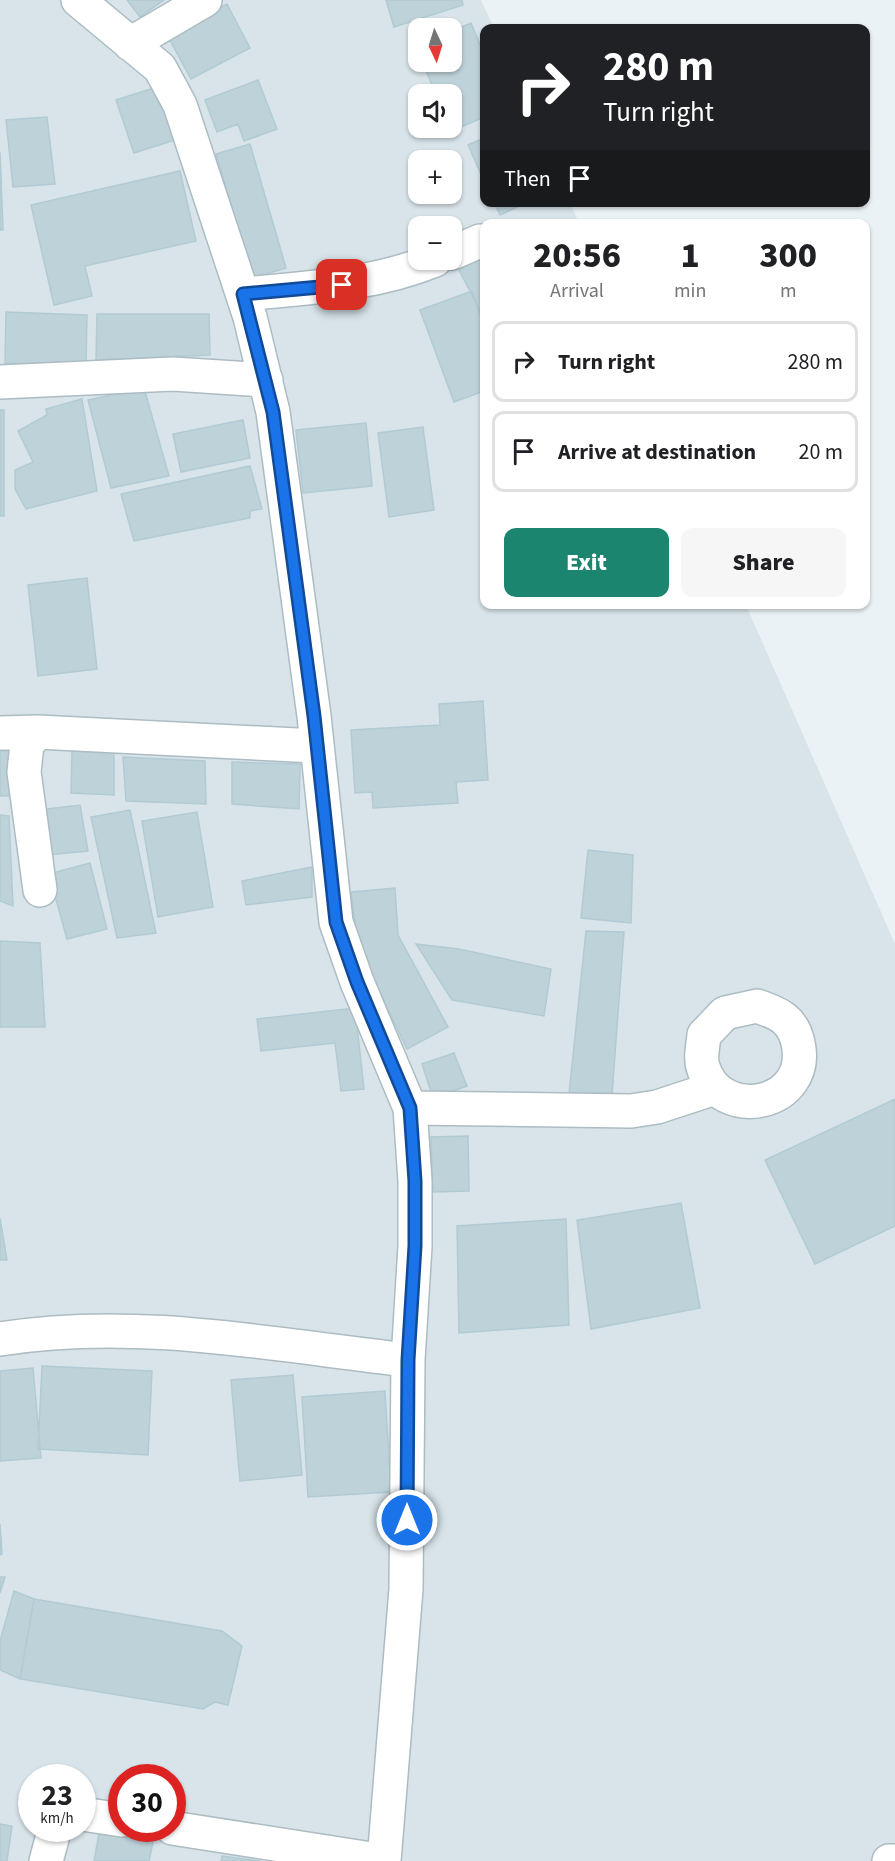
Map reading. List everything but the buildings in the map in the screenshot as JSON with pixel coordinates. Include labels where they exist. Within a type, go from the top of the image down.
[{"type":"street","points":[[78,0],[160,68],[180,105],[243,294],[273,412],[336,922],[357,982],[410,1108],[415,1181],[415,1235],[408,1360],[406,1589],[384,1861],[186,1830]]},
{"type":"street","points":[[130,44],[205,0]]},
{"type":"street","points":[[243,294],[342,285],[409,270]]},
{"type":"street","points":[[0,382],[173,374],[266,380]]},
{"type":"street","points":[[0,733],[38,732],[316,746]]},
{"type":"street","points":[[38,732],[27,744],[24,772],[40,890]]},
{"type":"street","points":[[410,1108],[631,1111],[657,1107],[714,1088]]},
{"type":"street","points":[[0,1339],[40,1332],[172,1332],[408,1360]]},
{"type":"street","points":[[46,1861],[52,1842]]},
{"type":"street","points":[[889,1861],[895,1861]]},
{"type":"shaded area","points":[[0,0],[481,0],[492,24],[480,24],[480,207],[572,207],[577,219],[480,219],[480,609],[748,609],[895,944],[895,1861],[0,1861]]},
{"type":"route","points":[[342,285],[243,294],[273,412],[314,716],[326,851],[336,922],[357,982],[410,1108],[415,1181],[415,1246],[408,1360],[407,1520]]}]
